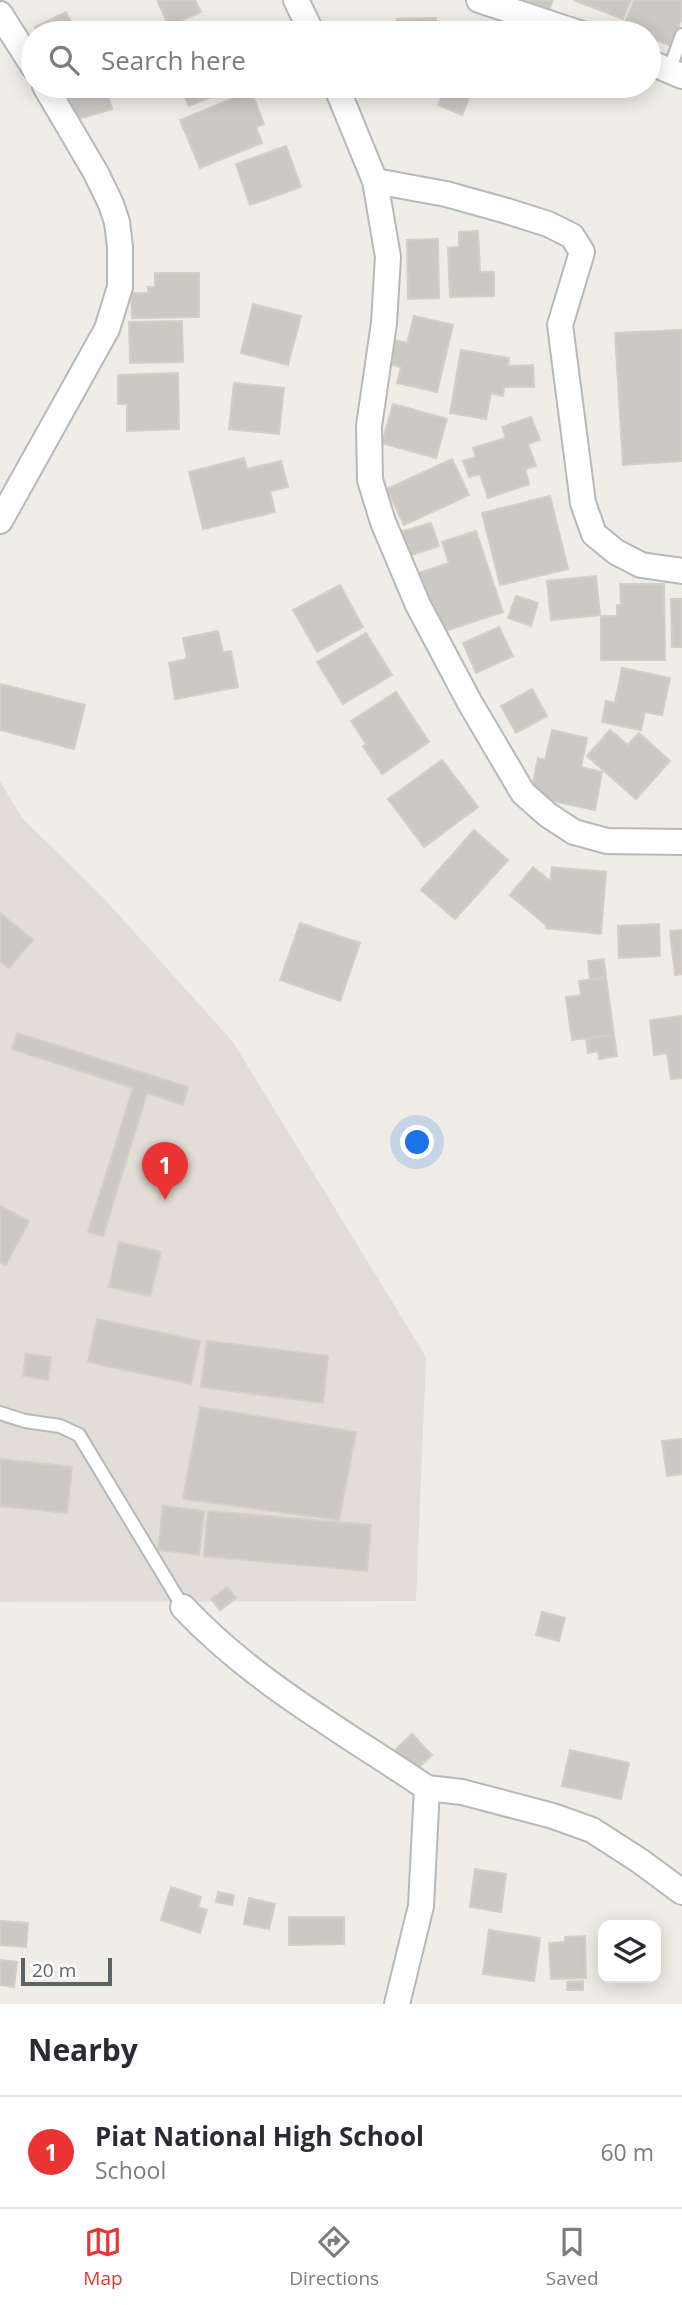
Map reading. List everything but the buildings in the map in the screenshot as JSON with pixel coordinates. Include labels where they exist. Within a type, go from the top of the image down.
[{"type":"street","points":[[296,0],[306,21]]},
{"type":"street","points":[[479,0],[543,21]]},
{"type":"street","points":[[0,14],[21,47]]},
{"type":"street","points":[[0,521],[107,329],[120,287],[121,247],[111,205],[96,173],[52,98]]},
{"type":"street","points":[[341,98],[375,181],[388,257],[384,323],[369,426],[370,480],[383,523],[418,605],[470,703],[523,793],[548,815],[574,832],[607,841],[682,842]]},
{"type":"street","points":[[375,181],[446,194],[508,211],[548,224],[572,236],[582,252],[560,325],[583,503],[594,534],[615,552],[641,565],[682,571]]},
{"type":"street","points":[[183,1607],[206,1632],[250,1668],[427,1788],[462,1792],[553,1816],[593,1830],[682,1892]]},
{"type":"street","points":[[397,2004],[421,1906],[427,1788]]},
{"type":"lane","points":[[667,69],[682,34]]},
{"type":"lane","points":[[0,1413],[24,1421],[60,1426],[79,1435],[183,1607]]},
{"type":"shaded area","points":[[0,781],[22,818],[100,894],[233,1042],[426,1357],[416,1601],[0,1602]]},
{"type":"place","name":"Piat National High School","points":[[165,1200]]}]
